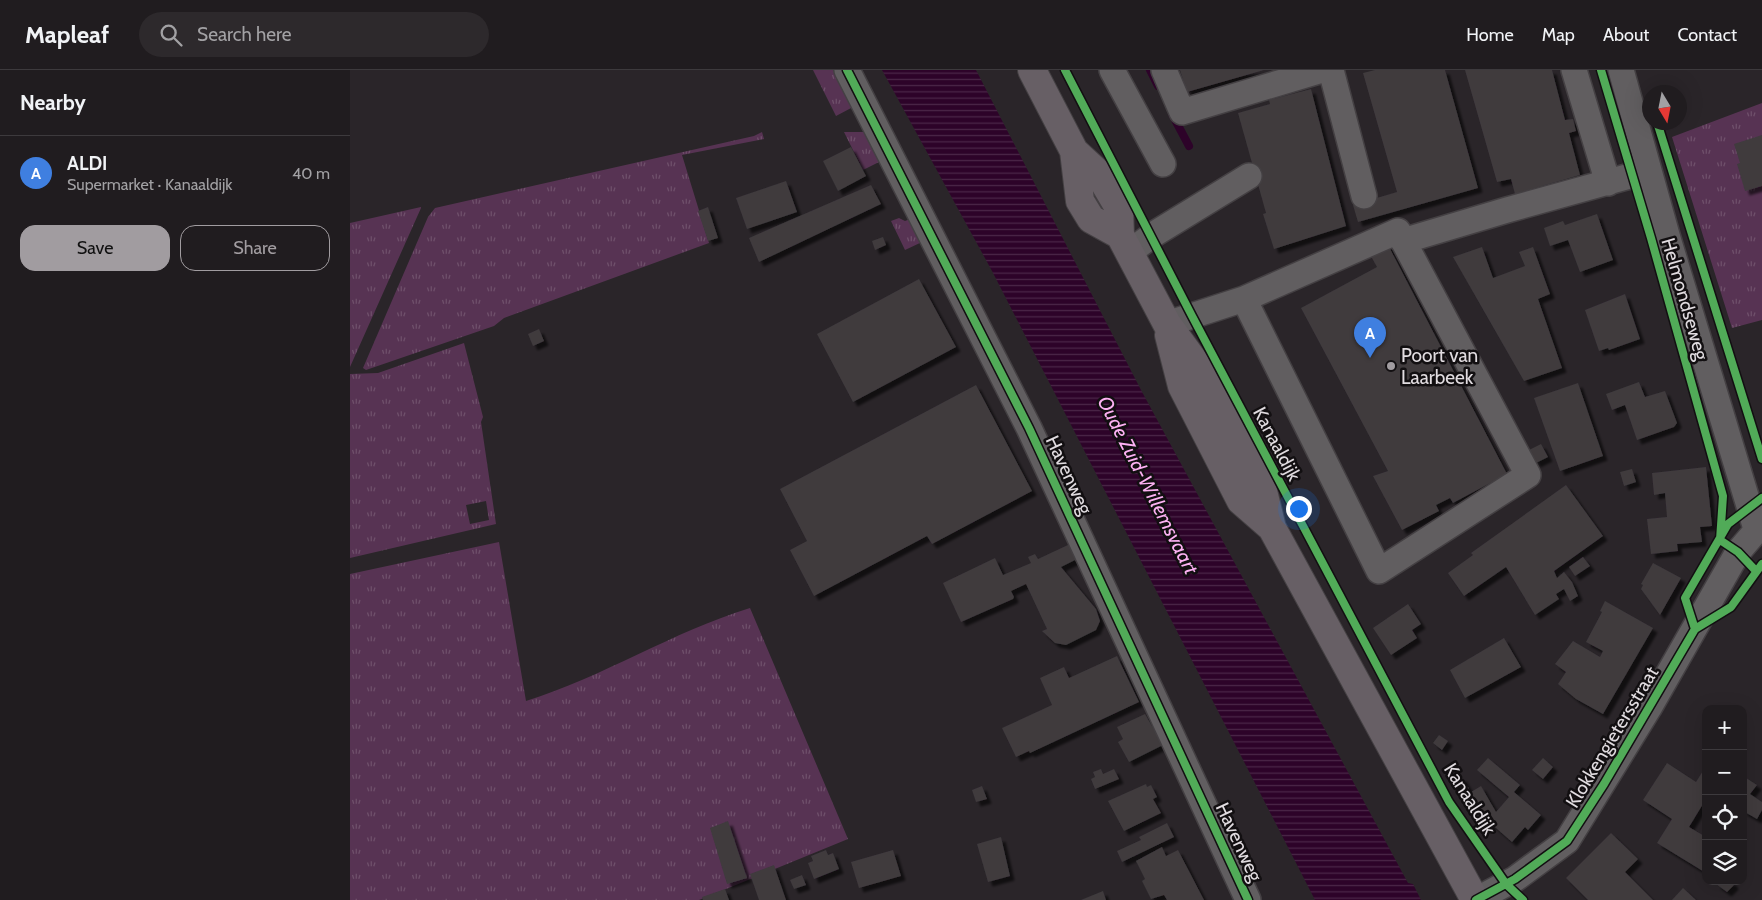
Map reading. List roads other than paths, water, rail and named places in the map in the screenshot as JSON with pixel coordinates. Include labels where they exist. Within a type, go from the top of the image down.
[{"type":"main road","name":"Kanaaldijk","points":[[1032,70],[1074,151],[1099,174],[1119,208],[1124,244],[1179,320],[1202,372],[1262,491],[1272,528],[1475,900]]},
{"type":"street","name":"Havenweg","points":[[847,70],[1030,428],[1248,900]]},
{"type":"street","points":[[1112,70],[1163,164]]},
{"type":"street","points":[[1164,70],[1182,112],[1322,70]]},
{"type":"street","points":[[1331,70],[1364,196]]},
{"type":"street","points":[[1574,70],[1608,182]]},
{"type":"street","name":"Helmondseweg","points":[[1621,70],[1648,172],[1759,526]]},
{"type":"street","points":[[1403,241],[1507,210],[1648,172]]},
{"type":"street","points":[[1124,244],[1151,236],[1249,176]]},
{"type":"street","points":[[1179,320],[1244,299],[1398,231],[1528,475],[1380,571],[1244,299]]},
{"type":"street","name":"Klokkengietersstraat","points":[[1475,900],[1515,879],[1567,841],[1604,784],[1738,552],[1759,526]]},
{"type":"water","name":"Oude Zuid-Willemsvaart","points":[[882,70],[976,70],[1141,390],[1408,883],[1413,884],[1421,900],[1315,900],[992,271]]},
{"type":"waterway","points":[[1150,70],[1158,86]]},
{"type":"waterway","points":[[1172,114],[1189,146]]},
{"type":"place","name":"ALDI","points":[[1370,358]]},
{"type":"place","name":"Poort van Laarbeek","points":[[1391,366]]}]
